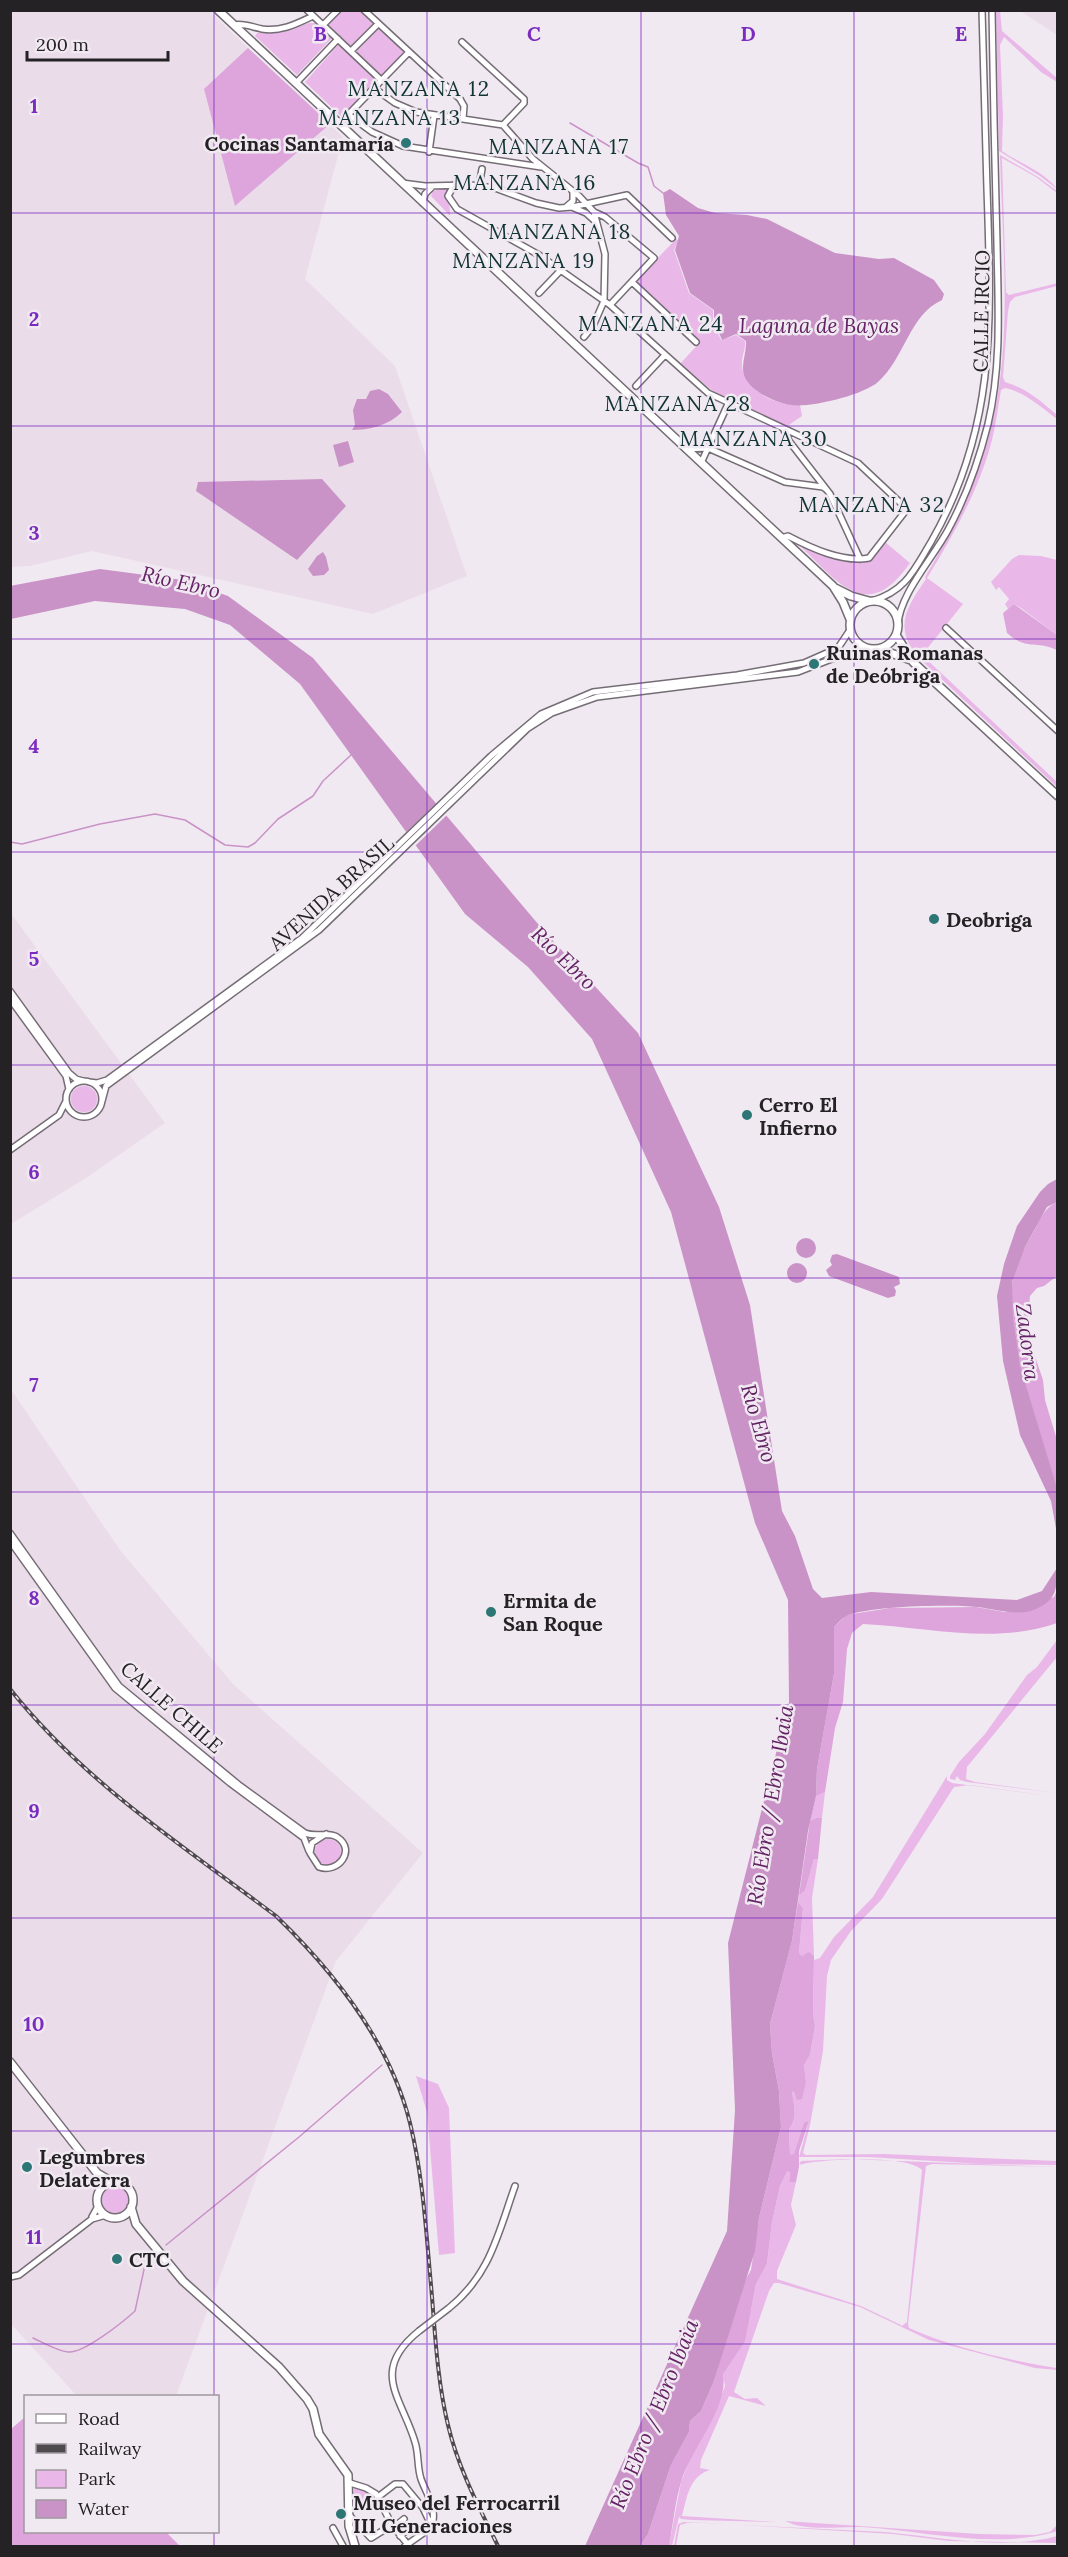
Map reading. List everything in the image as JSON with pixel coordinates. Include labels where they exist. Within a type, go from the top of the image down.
[{"type":"main road","points":[[222,12],[234,26],[832,586],[851,596],[887,605],[897,618],[896,635],[891,641],[875,649]]},
{"type":"main road","points":[[832,586],[850,619],[850,630],[858,643],[913,662]]},
{"type":"main road","points":[[850,619],[858,607],[871,601]]},
{"type":"main road","points":[[896,635],[913,662],[1058,796]]},
{"type":"main road","points":[[10,2062],[97,2173],[129,2189],[133,2198],[131,2207],[136,2224],[183,2281],[287,2374],[308,2399],[319,2434],[345,2470],[350,2483],[349,2515],[355,2547]]},
{"type":"main road","points":[[97,2173],[100,2190],[98,2206],[106,2215],[119,2217],[136,2224]]},
{"type":"main road","points":[[100,2190],[114,2182]]},
{"type":"main road","points":[[119,2217],[131,2207]]},
{"type":"street","points":[[307,10],[381,80]]},
{"type":"street","points":[[323,26],[338,10]]},
{"type":"street","points":[[364,10],[460,99],[464,106],[463,119]]},
{"type":"street","name":"CALLE IRCIO","points":[[871,601],[892,594],[913,571],[950,507],[972,446],[985,386],[989,321],[982,10]]},
{"type":"street","name":"CALLE IRCIO","points":[[898,625],[898,616],[905,598],[938,548],[959,508],[981,448],[993,398],[999,340],[992,10]]},
{"type":"street","points":[[234,26],[241,24],[261,29],[281,29],[313,16]]},
{"type":"street","points":[[351,51],[378,24]]},
{"type":"street","points":[[296,83],[338,39]]},
{"type":"street","points":[[462,42],[524,99],[524,103],[503,125]]},
{"type":"street","points":[[339,124],[409,52]]},
{"type":"street","points":[[374,88],[395,104],[416,112],[503,125],[543,167],[587,203],[594,212],[605,254],[604,301],[595,322],[584,337]]},
{"type":"street","points":[[350,115],[383,138],[403,146],[429,152],[543,167]]},
{"type":"street","points":[[429,152],[434,116]]},
{"type":"street","points":[[479,186],[482,169]]},
{"type":"street","points":[[401,183],[433,187],[479,186],[504,191],[546,206],[572,207],[627,195],[672,238]]},
{"type":"street","points":[[450,186],[449,201],[461,212],[527,248],[610,305],[699,386],[728,404],[858,463],[907,509],[869,558],[860,559],[830,554],[788,536],[781,538]]},
{"type":"street","points":[[423,203],[424,194],[433,187]]},
{"type":"street","points":[[565,207],[572,204],[573,191]]},
{"type":"street","points":[[579,196],[598,201]]},
{"type":"street","points":[[598,201],[597,208],[605,217],[654,258],[610,305]]},
{"type":"street","points":[[572,207],[586,213],[596,223]]},
{"type":"street","points":[[594,212],[605,217]]},
{"type":"street","points":[[596,223],[600,217],[605,217]]},
{"type":"street","points":[[539,293],[561,270]]},
{"type":"street","points":[[632,282],[696,342]]},
{"type":"street","points":[[636,386],[665,355]]},
{"type":"street","points":[[701,463],[728,404]]},
{"type":"street","points":[[784,429],[789,441],[820,484],[828,491],[860,559]]},
{"type":"street","points":[[689,452],[698,454],[708,448]]},
{"type":"street","points":[[708,448],[785,482],[820,484]]},
{"type":"street","points":[[946,628],[1058,731]]},
{"type":"street","points":[[738,677],[804,663],[838,648],[850,630]]},
{"type":"street","points":[[738,677],[798,672],[842,655],[875,649]]},
{"type":"street","name":"AVENIDA BRASIL","points":[[134,1064],[319,930],[478,772],[527,729],[568,706],[597,697],[738,677]]},
{"type":"street","points":[[11,995],[69,1073],[76,1079],[104,1082],[134,1064]]},
{"type":"street","points":[[10,1150],[59,1115],[69,1089],[66,1076],[11,995]]},
{"type":"street","points":[[59,1115],[92,1116],[97,1112],[106,1086],[134,1064]]},
{"type":"street","points":[[69,1089],[78,1082],[86,1081],[98,1087],[102,1101]]},
{"type":"street","points":[[66,1099],[67,1105],[75,1114]]},
{"type":"street","name":"CALLE CHILE","points":[[10,1533],[122,1689],[239,1785],[299,1829],[311,1836],[326,1834]]},
{"type":"street","name":"CALLE CHILE","points":[[10,1541],[115,1688],[223,1778],[302,1836],[308,1842],[310,1853]]},
{"type":"street","points":[[326,1834],[336,1836],[344,1844],[345,1855],[340,1864],[330,1869],[319,1867],[310,1853],[316,1839],[326,1834]]},
{"type":"street","points":[[350,2483],[370,2489],[378,2497],[393,2526],[407,2545],[432,2527],[435,2513],[420,2476],[416,2442],[393,2389],[393,2371],[398,2355],[406,2342],[464,2296],[485,2269],[515,2186]]},
{"type":"street","points":[[92,2219],[98,2206]]},
{"type":"street","points":[[10,2277],[19,2275],[92,2219],[106,2215]]},
{"type":"street","points":[[378,2497],[400,2483],[406,2486],[423,2508],[432,2527]]},
{"type":"street","points":[[349,2515],[370,2538],[404,2519]]},
{"type":"street","points":[[333,2528],[343,2547]]},
{"type":"street","points":[[400,2536],[410,2528]]},
{"type":"shaded area","points":[[10,11],[209,11],[343,137],[305,279],[395,366],[467,576],[373,614],[92,551],[30,566],[11,567]]},
{"type":"shaded area","points":[[1020,11],[1057,11],[1057,35]]},
{"type":"shaded area","points":[[248,48],[330,124],[235,206],[204,89]]},
{"type":"shaded area","points":[[1014,604],[1057,635],[1057,650],[1020,642],[1007,633],[1003,613]]},
{"type":"shaded area","points":[[10,912],[165,1123],[86,1178],[11,1224]]},
{"type":"shaded area","points":[[1057,1202],[1057,1276],[1044,1286],[1037,1288],[1030,1296],[1028,1319],[1030,1342],[1043,1380],[1045,1400],[1057,1440],[1057,1488],[1032,1414],[1019,1362],[1014,1336],[1012,1284],[1026,1245],[1043,1215]]},
{"type":"shaded area","points":[[10,1388],[120,1550],[233,1684],[423,1853],[336,1961],[176,2395],[76,2395],[11,2324]]},
{"type":"shaded area","points":[[1057,1590],[1057,1623],[1034,1629],[985,1634],[863,1624],[852,1633],[847,1649],[843,1702],[835,1728],[825,1792],[816,1796],[817,1769],[834,1674],[834,1627],[846,1615],[890,1608],[976,1607],[1005,1612],[1054,1597]]},
{"type":"shaded area","points":[[822,1818],[818,1859],[814,1859],[805,1891],[799,1895],[810,1821]]},
{"type":"shaded area","points":[[798,1902],[803,1908],[799,1953],[802,1956],[809,1952],[814,1956],[813,2014],[815,2026],[810,2055],[804,2065],[806,2082],[802,2099],[797,2100],[794,2091],[792,2092],[795,2111],[794,2120],[789,2129],[790,2155],[794,2154],[804,2122],[809,2121],[799,2151],[796,2182],[789,2182],[790,2172],[787,2171],[780,2186],[772,2222],[767,2264],[756,2284],[745,2341],[723,2374],[723,2387],[715,2414],[681,2482],[669,2546],[640,2546],[648,2534],[671,2465],[689,2432],[690,2421],[701,2411],[714,2381],[743,2284],[751,2270],[759,2218],[781,2127],[779,2091],[772,2053],[770,2024],[792,1941]]},
{"type":"shaded area","points":[[24,2418],[24,2533],[167,2533],[180,2546],[11,2546],[11,2429]]},
{"type":"green space","points":[[341,10],[360,11],[374,24],[353,48],[328,25]]},
{"type":"green space","points":[[996,11],[1000,11],[1002,31],[1058,79],[1057,82],[1041,72],[1004,37],[1000,45],[1002,151],[1039,173],[1057,189],[999,151]]},
{"type":"green space","points":[[309,23],[316,23],[332,38],[297,75],[255,36],[257,33],[280,33]]},
{"type":"green space","points":[[378,27],[405,52],[381,77],[355,52]]},
{"type":"green space","points":[[339,44],[372,75],[374,82],[344,119],[305,82]]},
{"type":"green space","points":[[1000,155],[1038,177],[1057,191],[1057,193],[1036,177],[1002,158],[1006,292],[1009,295],[1058,283],[1057,286],[1015,297],[1010,302],[1003,377],[1005,382],[1026,391],[1039,400],[1057,415],[1057,419],[1019,393],[1005,388],[1001,390],[992,440],[973,494],[927,578],[963,604],[922,655],[1057,782],[1057,787],[919,658],[906,637],[905,627],[908,609],[956,522],[973,483],[992,423],[1002,357],[1004,324],[1005,290]]},
{"type":"green space","points":[[444,188],[448,190],[450,216],[431,196],[433,191]]},
{"type":"green space","points":[[676,239],[678,240],[674,250],[689,293],[713,310],[713,322],[721,340],[736,335],[745,341],[742,365],[748,382],[772,400],[800,405],[802,416],[786,427],[719,396],[680,364],[700,342],[635,282]]},
{"type":"green space","points":[[885,542],[910,563],[894,582],[880,592],[866,594],[853,591],[840,583],[799,545],[864,562],[873,558]]},
{"type":"green space","points":[[1019,555],[1041,556],[1057,560],[1057,635],[1014,604],[1008,609],[1005,604],[1009,599],[999,587],[996,590],[991,582],[1012,559]]},
{"type":"green space","points":[[84,1086],[93,1090],[97,1099],[93,1108],[84,1112],[75,1108],[71,1099],[75,1090]]},
{"type":"green space","points":[[1057,1640],[1057,1657],[967,1767],[966,1779],[1057,1793],[967,1782],[960,1780],[957,1776],[955,1780],[950,1779],[959,1762],[985,1734],[1027,1675],[1037,1667]]},
{"type":"green space","points":[[947,1776],[947,1780],[952,1783],[968,1785],[954,1787],[882,1899],[851,1931],[831,1960],[827,1976],[823,2051],[803,2153],[806,2155],[884,2154],[1057,2161],[1057,2165],[982,2164],[868,2157],[799,2157],[809,2121],[804,2122],[794,2155],[790,2155],[789,2129],[794,2120],[795,2111],[792,2092],[806,2082],[804,2065],[810,2055],[815,2026],[813,2014],[814,1960],[820,1958],[834,1937],[873,1897]]},
{"type":"green space","points":[[825,1792],[822,1818],[810,1821],[816,1796]]},
{"type":"green space","points":[[328,1839],[337,1843],[341,1852],[337,1861],[328,1865],[319,1861],[315,1852],[319,1843]]},
{"type":"green space","points":[[814,1859],[818,1859],[812,1898],[814,1956],[809,1953],[802,1956],[799,1953],[803,1908],[798,1902],[799,1895],[805,1891]]},
{"type":"green space","points":[[416,2076],[438,2084],[449,2108],[455,2253],[439,2255],[427,2112]]},
{"type":"green space","points":[[856,2159],[799,2165],[801,2161]]},
{"type":"green space","points":[[889,2161],[1057,2167],[932,2164],[926,2166],[908,2324],[909,2328],[962,2347],[1057,2368],[1057,2370],[1035,2368],[929,2340],[860,2307],[774,2283],[769,2291],[734,2392],[745,2399],[757,2398],[766,2406],[729,2396],[701,2460],[700,2468],[710,2470],[693,2482],[682,2516],[776,2522],[692,2520],[679,2517],[672,2546],[669,2546],[681,2482],[693,2451],[716,2411],[725,2386],[723,2374],[751,2310],[756,2284],[767,2264],[772,2222],[780,2186],[786,2171],[790,2171],[789,2182],[796,2182],[791,2205],[796,2225],[777,2271],[777,2279],[861,2306],[902,2326],[907,2322],[922,2170],[913,2165]]},
{"type":"green space","points":[[115,2187],[124,2191],[128,2200],[124,2209],[115,2213],[106,2209],[102,2200],[106,2191]]},
{"type":"green space","points":[[355,2486],[373,2494],[356,2504],[352,2499]]},
{"type":"green space","points":[[785,2521],[979,2534],[1035,2535],[1050,2532],[1057,2525],[1058,2531],[1034,2536],[1010,2539],[985,2539],[862,2527],[813,2527]]},
{"type":"green space","points":[[689,2522],[680,2525],[676,2546],[674,2546],[678,2524]]},
{"type":"green space","points":[[722,2524],[885,2532],[971,2541],[949,2541],[893,2534]]},
{"type":"green space","points":[[1057,2536],[1057,2543],[1017,2542],[1036,2540]]},
{"type":"green space","points":[[971,2541],[1017,2542],[994,2543]]},
{"type":"water","name":"Laguna de Bayas","points":[[670,189],[698,208],[715,213],[767,219],[835,253],[879,259],[894,258],[934,280],[944,294],[942,300],[922,316],[895,361],[871,387],[849,396],[811,404],[791,405],[773,400],[755,390],[744,376],[746,341],[736,334],[722,340],[714,321],[714,310],[690,293],[675,250],[679,236],[666,215],[663,193]]},
{"type":"water","points":[[379,389],[388,394],[402,412],[391,421],[378,426],[352,430],[355,425],[353,410],[357,399],[366,399],[370,391]]},
{"type":"water","points":[[348,441],[354,462],[339,467],[333,445]]},
{"type":"water","points":[[322,479],[346,506],[297,560],[196,491],[198,482]]},
{"type":"water","points":[[323,552],[329,570],[324,575],[313,576],[308,569],[317,556]]},
{"type":"water","points":[[100,569],[183,580],[228,596],[313,658],[544,931],[638,1033],[719,1207],[750,1305],[782,1511],[795,1536],[813,1589],[822,1598],[871,1592],[1017,1600],[1042,1591],[1057,1568],[1056,1587],[1052,1597],[1048,1602],[1029,1611],[1015,1612],[964,1606],[893,1608],[848,1615],[834,1627],[834,1674],[817,1769],[816,1796],[808,1831],[792,1941],[770,2024],[772,2053],[779,2091],[781,2127],[759,2218],[755,2251],[714,2381],[701,2411],[690,2421],[689,2432],[671,2465],[648,2534],[640,2546],[585,2546],[727,2231],[735,2110],[728,1943],[789,1702],[788,1600],[755,1523],[671,1212],[592,1039],[528,967],[465,914],[300,684],[230,625],[185,609],[95,601],[11,619],[10,586]]},
{"type":"water","points":[[1057,1179],[1057,1202],[1047,1207],[1025,1247],[1012,1282],[1013,1318],[1020,1366],[1057,1488],[1057,1534],[1051,1501],[1020,1435],[1003,1361],[997,1296],[1004,1264],[1017,1226],[1040,1192]]},
{"type":"water","points":[[802,1238],[810,1238],[816,1244],[816,1252],[810,1258],[802,1258],[796,1252],[796,1244]]},
{"type":"water","points":[[837,1254],[899,1277],[900,1284],[894,1287],[895,1296],[888,1298],[829,1276],[826,1270],[832,1265],[830,1261],[832,1255]]},
{"type":"water","points":[[793,1263],[801,1263],[807,1269],[807,1277],[801,1283],[793,1283],[787,1277],[787,1269]]},
{"type":"pier","points":[[439,801],[449,813],[413,848],[403,835]]},
{"type":"waterway","points":[[570,123],[648,167],[654,186],[663,193]]},
{"type":"waterway","points":[[10,842],[22,844],[100,824],[155,814],[185,820],[225,845],[248,847],[255,843],[278,819],[313,796],[323,781],[351,755]]},
{"type":"waterway","points":[[166,2245],[299,2137],[382,2065]]},
{"type":"waterway","points":[[33,2338],[68,2352],[83,2348],[103,2336],[135,2311],[145,2265]]},
{"type":"railway","points":[[10,1689],[69,1753],[102,1783],[170,1838],[276,1916],[339,1985],[358,2010],[374,2037],[401,2093],[418,2163],[424,2204],[439,2373],[448,2425],[463,2472],[498,2546]]},
{"type":"place","name":"Cocinas Santamaría","points":[[406,143]]},
{"type":"place","name":"Ruinas Romanas de Deóbriga","points":[[814,664]]},
{"type":"place","name":"Deobriga","points":[[934,919]]},
{"type":"place","name":"Cerro El Infierno","points":[[747,1115]]},
{"type":"place","name":"Ermita de San Roque","points":[[491,1612]]},
{"type":"place","name":"Legumbres Delaterra","points":[[27,2167]]},
{"type":"place","name":"CTC","points":[[117,2259]]},
{"type":"place","name":"Museo del Ferrocarril III Generaciones","points":[[341,2514]]},
{"type":"district","name":"MANZANA 12","points":[[419,88]]},
{"type":"district","name":"MANZANA 13","points":[[390,117]]},
{"type":"district","name":"MANZANA 17","points":[[559,146]]},
{"type":"district","name":"MANZANA 16","points":[[525,182]]},
{"type":"district","name":"MANZANA 18","points":[[560,231]]},
{"type":"district","name":"MANZANA 19","points":[[524,260]]},
{"type":"district","name":"MANZANA 24","points":[[651,323]]},
{"type":"district","name":"MANZANA 28","points":[[678,403]]},
{"type":"district","name":"MANZANA 30","points":[[754,438]]},
{"type":"district","name":"MANZANA 32","points":[[872,504]]},
{"type":"water label","name":"Río Ebro","points":[[181,582]]},
{"type":"water label","name":"Río Ebro","points":[[564,958]]},
{"type":"water label","name":"Zadorra","points":[[1028,1342]]},
{"type":"water label","name":"Río Ebro","points":[[759,1423]]},
{"type":"water label","name":"Río Ebro / Ebro Ibaia","points":[[770,1805]]},
{"type":"water label","name":"Río Ebro / Ebro Ibaia","points":[[654,2414]]}]
